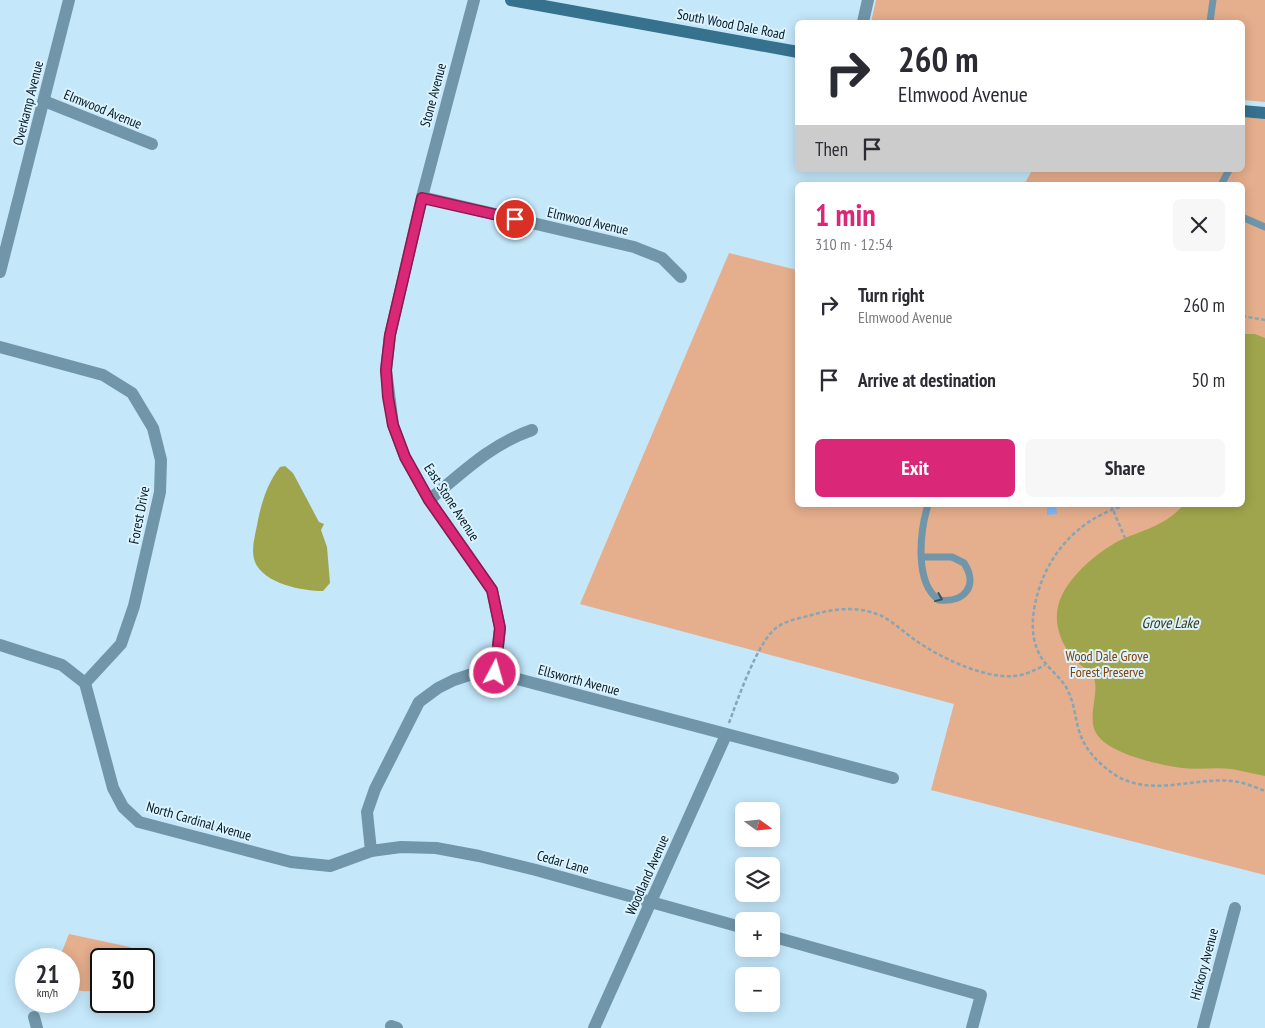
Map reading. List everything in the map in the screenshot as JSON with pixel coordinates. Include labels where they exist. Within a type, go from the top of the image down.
[{"type":"main road","name":"South Wood Dale Road","points":[[511,0],[795,51]]},
{"type":"main road","points":[[1245,111],[1265,113]]},
{"type":"street","name":"Overkamp Avenue","points":[[0,272],[70,0]]},
{"type":"street","name":"Stone Avenue","points":[[422,198],[474,0]]},
{"type":"street","points":[[863,20],[868,0]]},
{"type":"street","name":"Elmwood Avenue","points":[[44,101],[152,144]]},
{"type":"street","name":"Elmwood Avenue","points":[[422,198],[634,247],[662,258],[682,277]]},
{"type":"street","name":"East Stone Avenue","points":[[422,198],[390,335],[386,370],[393,425],[405,457],[429,500],[492,590],[500,628],[495,673]]},
{"type":"street","name":"Forest Drive","points":[[0,347],[104,375],[132,393],[153,428],[160,460],[160,492],[134,606],[121,644],[85,683]]},
{"type":"street","points":[[429,500],[486,453],[516,436],[532,430]]},
{"type":"street","points":[[0,645],[62,665],[85,683]]},
{"type":"street","name":"Ellsworth Avenue","points":[[371,851],[368,812],[372,797],[406,724],[420,702],[438,688],[478,672],[495,673],[893,778]]},
{"type":"street","name":"North Cardinal Avenue","points":[[85,683],[113,788],[123,807],[138,822],[282,860],[314,865],[330,866],[371,851]]},
{"type":"street","name":"Woodland Avenue","points":[[594,1028],[652,903],[726,735]]},
{"type":"street","name":"Cedar Lane","points":[[371,851],[418,847],[479,856],[735,926]]},
{"type":"street","name":"Hickory Avenue","points":[[1203,1028],[1235,908]]},
{"type":"street","points":[[780,938],[981,994],[972,1028]]},
{"type":"lane","points":[[1210,20],[1213,0]]},
{"type":"lane","points":[[1245,219],[1265,227]]},
{"type":"lane","points":[[923,557],[952,557],[964,563],[970,578],[965,594],[957,600],[939,600],[931,595],[924,580],[923,557],[923,524],[927,507]]},
{"type":"path","points":[[1245,317],[1265,320]]},
{"type":"path","points":[[1119,507],[1098,515],[1071,536],[1057,551],[1041,583],[1033,620],[1034,638],[1045,664],[1059,678],[1070,694],[1084,745],[1094,758],[1118,776],[1133,783],[1152,786],[1233,781],[1265,790]]},
{"type":"path","points":[[1112,509],[1125,538]]},
{"type":"path","points":[[726,735],[729,722],[755,660],[769,635],[782,624],[826,611],[852,609],[871,612],[886,618],[932,651],[954,662],[985,672],[1013,677],[1030,673],[1045,664]]},
{"type":"green space","points":[[876,0],[1265,0],[1265,102],[1245,100],[1245,20],[871,20]]},
{"type":"green space","name":"Wood Dale Grove Forest Preserve","points":[[1245,117],[1265,119],[1265,875],[931,790],[954,704],[580,604],[729,253],[795,270],[795,507],[1245,507],[1245,182],[1026,182],[1031,172],[1245,172]]},
{"type":"green space","points":[[69,934],[131,948],[90,948],[90,991],[80,991],[80,948],[63,948]]},
{"type":"water","name":"Grove Lake","points":[[1245,334],[1255,334],[1265,338],[1265,776],[1232,769],[1188,769],[1161,764],[1123,753],[1111,747],[1096,733],[1093,726],[1095,680],[1092,674],[1077,662],[1065,647],[1058,630],[1057,611],[1063,593],[1090,561],[1116,542],[1163,522],[1182,507],[1245,507]]},
{"type":"water","points":[[285,466],[293,473],[319,522],[324,524],[321,530],[327,547],[330,583],[323,591],[295,588],[275,581],[260,570],[255,562],[253,552],[254,541],[264,499],[276,473],[280,467]]},
{"type":"building","points":[[1047,507],[1056,507],[1057,514],[1047,515]]},
{"type":"route","points":[[495,673],[500,628],[492,590],[429,500],[405,457],[393,425],[388,397],[386,355],[422,198],[515,219]]}]
